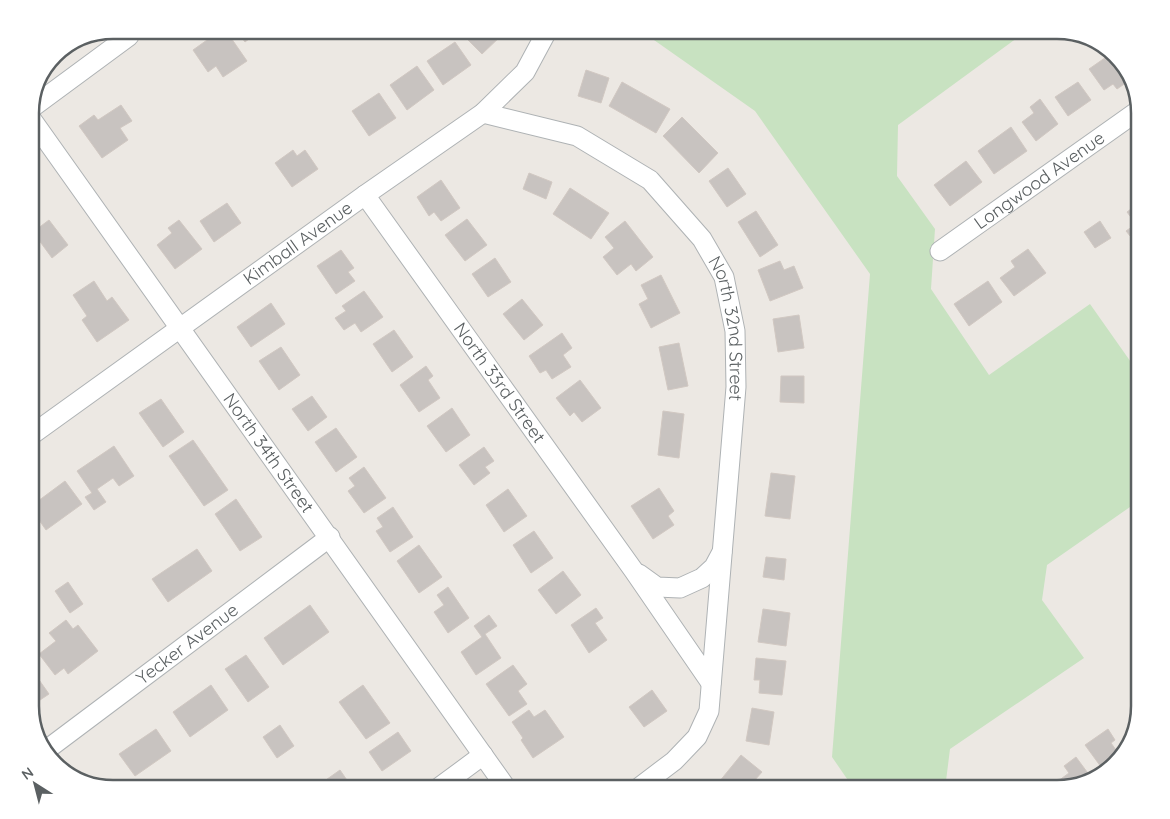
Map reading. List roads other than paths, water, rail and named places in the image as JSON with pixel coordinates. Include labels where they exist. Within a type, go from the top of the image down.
[{"type":"street","points":[[40,102],[125,39]]},
{"type":"street","name":"Kimball Avenue","points":[[39,430],[365,195],[483,113],[525,72],[543,39]]},
{"type":"street","name":"North 32nd Street","points":[[483,113],[577,136],[650,180],[702,239],[724,277],[735,331],[736,387],[709,711],[697,737],[674,761],[649,780]]},
{"type":"street","name":"Longwood Avenue","points":[[940,251],[1131,116]]},
{"type":"street","name":"North 34th Street","points":[[39,130],[330,537],[501,780]]},
{"type":"street","name":"North 33rd Street","points":[[365,195],[634,571],[710,683]]},
{"type":"street","name":"Yecker Avenue","points":[[51,746],[330,537]]},
{"type":"street","name":"North 33rd Street","points":[[634,571],[657,587],[680,588],[702,578],[714,567],[723,548]]},
{"type":"street","points":[[449,780],[483,755]]}]
